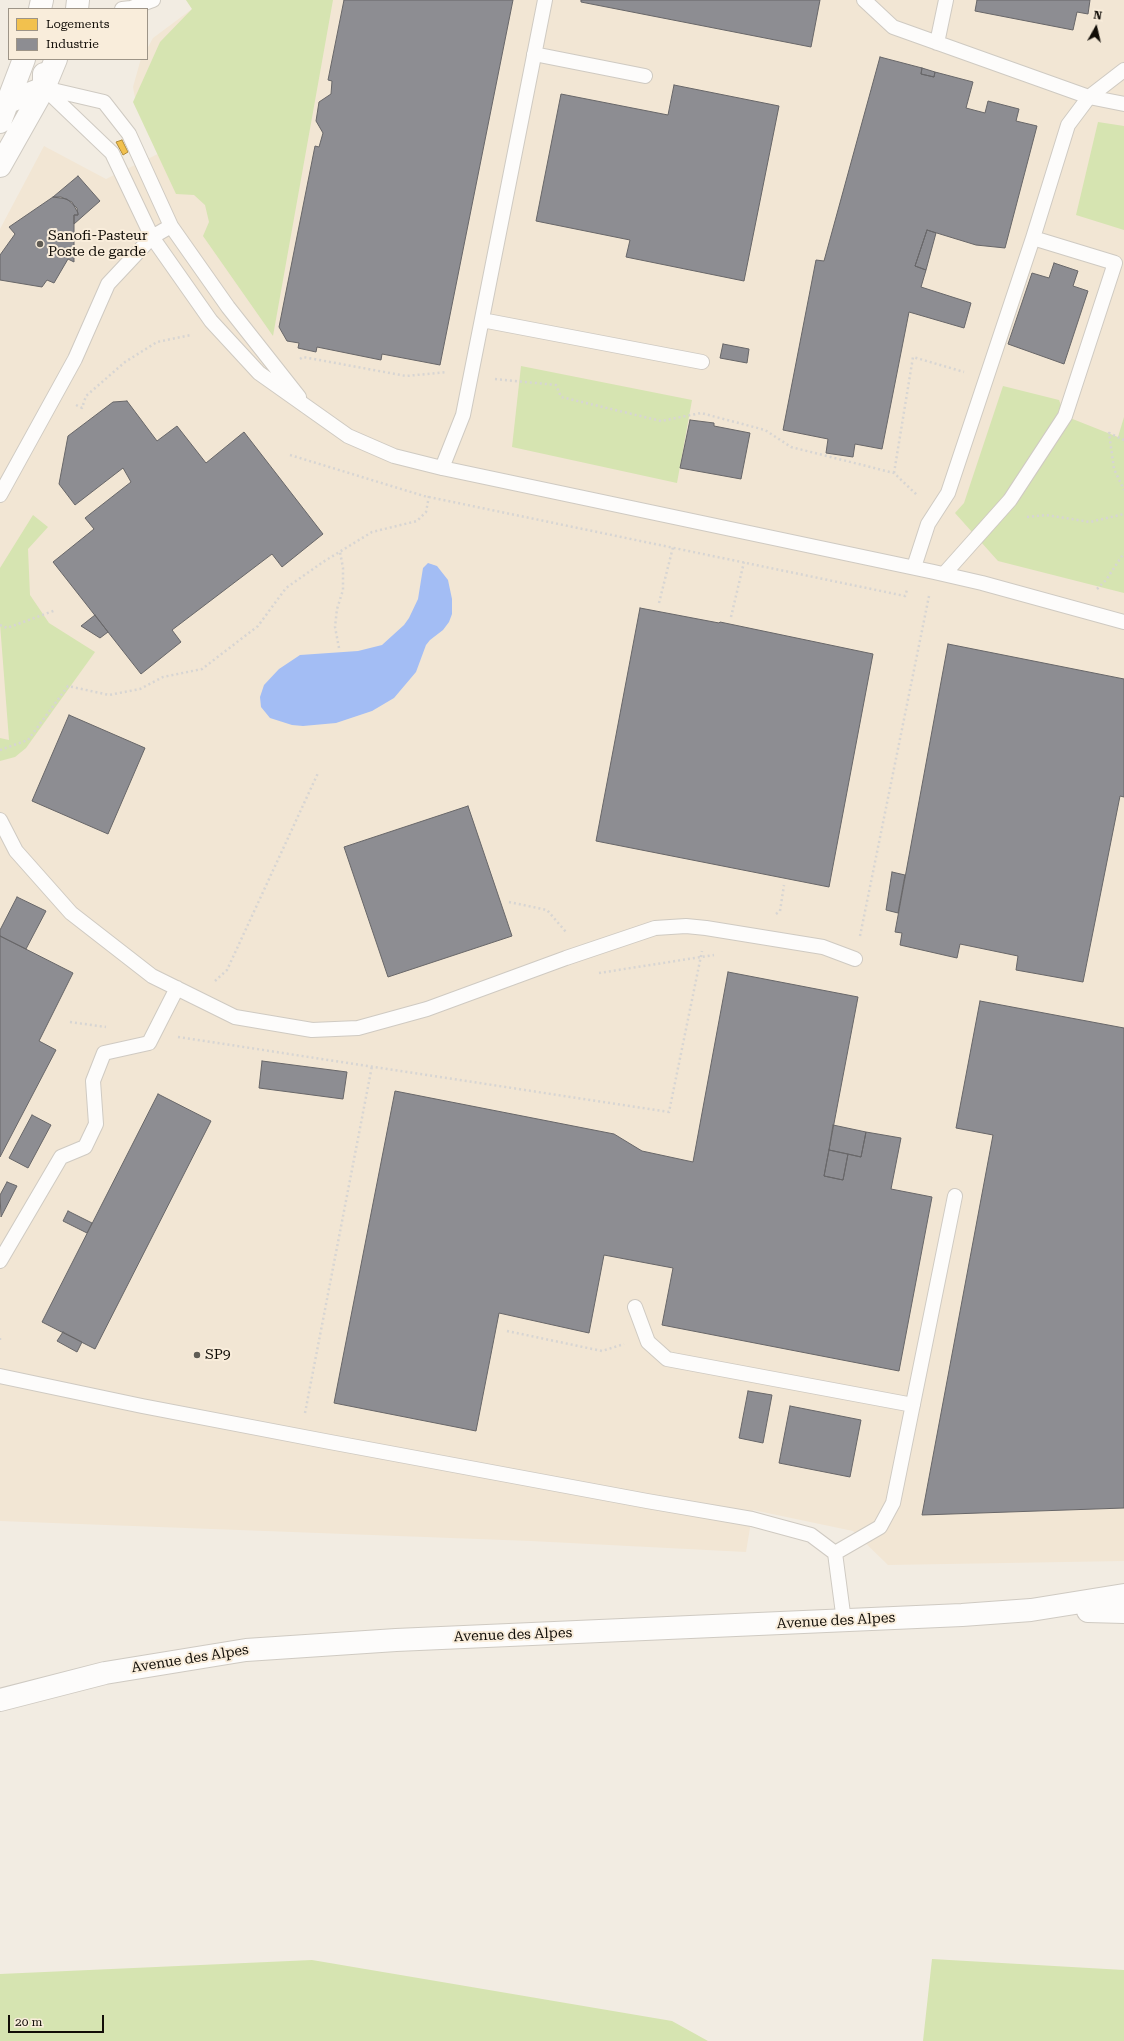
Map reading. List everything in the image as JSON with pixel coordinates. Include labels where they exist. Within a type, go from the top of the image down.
[{"type":"main road","points":[[0,122],[24,60]]},
{"type":"main road","points":[[44,88],[45,60]]},
{"type":"main road","points":[[0,166],[44,88],[56,60]]},
{"type":"main road","points":[[8,102],[44,88]]},
{"type":"main road","name":"Avenue des Alpes","points":[[0,1700],[105,1673],[246,1650],[396,1640],[962,1615],[1031,1610],[1124,1595]]},
{"type":"main road","name":"Avenue des Alpes","points":[[1031,1610],[1124,1612]]},
{"type":"lane","points":[[131,8],[153,0]]},
{"type":"lane","points":[[442,468],[463,415],[545,0]]},
{"type":"lane","points":[[864,0],[893,27],[1089,97],[1124,104]]},
{"type":"lane","points":[[938,43],[946,0]]},
{"type":"lane","points":[[534,54],[645,76]]},
{"type":"lane","points":[[914,567],[928,524],[948,493],[1033,238],[1068,125],[1089,97],[1124,70]]},
{"type":"lane","points":[[44,88],[104,102],[129,134],[171,226],[228,307],[309,410]]},
{"type":"lane","points":[[44,88],[112,153],[152,237],[211,321],[259,374],[348,436],[394,456],[442,468],[914,567],[1124,622]]},
{"type":"lane","points":[[0,495],[75,359],[108,284],[152,237],[171,226]]},
{"type":"lane","points":[[939,573],[1010,500],[1065,416],[1114,263],[1033,238]]},
{"type":"lane","points":[[482,320],[702,362]]},
{"type":"lane","points":[[0,820],[16,851],[71,913],[152,976],[235,1017],[312,1030],[358,1028],[427,1009],[566,958],[655,928],[686,926],[706,928],[823,947],[855,959]]},
{"type":"lane","points":[[0,1261],[61,1157],[86,1147],[96,1124],[93,1081],[104,1053],[149,1043],[155,1034],[177,988]]},
{"type":"lane","points":[[835,1553],[880,1527],[893,1503],[955,1196]]},
{"type":"lane","points":[[635,1307],[648,1342],[667,1359],[913,1405]]},
{"type":"lane","points":[[0,1376],[134,1405],[300,1437],[647,1501],[752,1518],[811,1535],[835,1553],[844,1621]]},
{"type":"path","points":[[55,395],[82,408],[86,396],[125,362],[157,342],[219,329]]},
{"type":"path","points":[[280,372],[303,357],[406,376],[444,371],[471,377],[556,385],[561,397],[661,421],[701,413],[765,430],[791,447],[894,473],[935,513]]},
{"type":"path","points":[[894,473],[913,357],[974,375],[990,366]]},
{"type":"path","points":[[1124,440],[1109,433],[1114,469],[1124,490]]},
{"type":"path","points":[[0,750],[28,740],[68,686],[109,695],[140,688],[163,677],[202,669],[258,626],[286,588],[372,532],[417,521],[426,512],[429,496]]},
{"type":"path","points":[[1025,517],[1046,515],[1090,522],[1124,514]]},
{"type":"path","points":[[659,603],[673,547]]},
{"type":"path","points":[[339,648],[335,627],[337,608],[343,590],[343,568],[340,552]]},
{"type":"path","points":[[1079,609],[1106,580],[1124,553]]},
{"type":"path","points":[[731,617],[744,562]]},
{"type":"path","points":[[855,959],[939,573]]},
{"type":"path","points":[[0,625],[7,628],[56,610]]},
{"type":"path","points":[[196,998],[228,970],[318,773]]},
{"type":"path","points":[[155,1034],[669,1112],[706,928]]},
{"type":"path","points":[[70,1022],[109,1027]]},
{"type":"path","points":[[300,1437],[372,1066]]},
{"type":"path","points":[[507,1331],[602,1351],[646,1338]]},
{"type":"shaded area","points":[[186,0],[1124,0],[1124,1561],[888,1565],[853,1531],[753,1510],[746,1552],[531,1541],[0,1521],[0,229],[44,146],[106,179],[162,152],[136,103],[133,87],[141,60],[148,60],[148,47],[153,38],[192,9]]},
{"type":"green space","points":[[186,0],[333,0],[273,336],[203,236],[209,222],[205,205],[194,195],[176,194],[133,102],[160,42],[192,9]]},
{"type":"green space","points":[[1098,122],[1124,126],[1124,230],[1076,215]]},
{"type":"green space","points":[[521,366],[692,400],[677,483],[512,447]]},
{"type":"green space","points":[[1003,386],[1059,400],[1065,416],[1118,437],[1124,417],[1124,593],[998,561],[955,513],[964,503]]},
{"type":"green space","points":[[33,515],[48,527],[28,549],[30,595],[49,623],[95,652],[26,748],[15,757],[0,761],[0,738],[9,740],[0,624],[0,568]]},
{"type":"green space","points":[[932,1959],[1124,1970],[1124,2041],[923,2041]]},
{"type":"green space","points":[[312,1960],[672,2021],[708,2041],[0,2041],[0,1974]]},
{"type":"water","points":[[428,563],[437,566],[448,580],[452,599],[452,614],[449,622],[443,630],[426,645],[416,672],[394,698],[372,711],[336,723],[303,726],[292,725],[270,718],[261,707],[260,697],[264,685],[279,669],[300,655],[358,651],[382,645],[404,625],[409,618],[418,599],[423,568]]},
{"type":"building: Logements","points":[[122,140],[128,152],[123,155],[116,142]]},
{"type":"building: Industrie","points":[[344,0],[513,0],[440,365],[382,354],[381,360],[317,347],[316,352],[298,348],[299,343],[287,341],[279,327],[315,146],[319,147],[323,133],[316,121],[319,102],[331,94],[332,81],[328,80]]},
{"type":"building: Industrie","points":[[581,0],[820,0],[811,47],[581,2]]},
{"type":"building: Industrie","points":[[977,0],[1090,0],[1088,14],[1077,12],[1073,30],[975,11]]},
{"type":"building: Industrie","points":[[880,57],[922,68],[921,74],[934,77],[935,72],[973,82],[966,108],[985,113],[988,101],[1019,109],[1016,121],[1037,126],[1005,248],[976,245],[927,230],[915,266],[926,270],[921,287],[971,303],[964,328],[909,312],[882,449],[855,444],[853,457],[826,453],[828,439],[783,430],[816,260],[824,261]]},
{"type":"building: Industrie","points":[[922,68],[935,72],[934,77],[921,74]]},
{"type":"building: Industrie","points":[[674,85],[779,106],[744,281],[626,257],[630,240],[536,221],[561,94],[668,115]]},
{"type":"building: Industrie","points":[[78,176],[100,201],[74,224],[74,215],[78,215],[78,213],[72,202],[61,197],[53,197]]},
{"type":"building: Industrie","name":"Sanofi-Pasteur Poste de garde","points":[[53,197],[67,199],[77,208],[78,215],[74,215],[74,262],[68,259],[54,283],[47,280],[42,287],[0,280],[0,255],[15,234],[9,227]]},
{"type":"building: Industrie","points":[[927,230],[936,233],[926,270],[915,266]]},
{"type":"building: Industrie","points":[[1054,263],[1078,271],[1073,286],[1088,291],[1064,364],[1008,344],[1032,273],[1049,278]]},
{"type":"building: Industrie","points":[[723,344],[749,349],[747,363],[720,358]]},
{"type":"building: Industrie","points":[[127,401],[157,441],[177,426],[206,463],[244,432],[323,534],[282,567],[272,554],[172,630],[181,642],[141,674],[53,562],[94,529],[85,518],[131,482],[123,468],[75,505],[59,484],[68,436],[113,402]]},
{"type":"building: Industrie","points":[[690,420],[714,423],[714,426],[750,433],[741,479],[680,468]]},
{"type":"building: Industrie","points":[[640,608],[720,622],[873,654],[829,887],[596,841]]},
{"type":"building: Industrie","points":[[95,615],[108,632],[100,638],[81,626]]},
{"type":"building: Industrie","points":[[948,644],[1124,679],[1124,797],[1120,796],[1083,982],[1016,970],[1018,956],[960,944],[957,958],[900,945],[902,933],[895,932]]},
{"type":"building: Industrie","points":[[69,715],[145,748],[108,834],[32,801]]},
{"type":"building: Industrie","points":[[468,806],[512,936],[388,977],[344,847]]},
{"type":"building: Industrie","points":[[892,872],[905,875],[898,913],[886,910]]},
{"type":"building: Industrie","points":[[17,897],[46,911],[26,949],[0,936],[0,930]]},
{"type":"building: Industrie","points":[[0,936],[73,973],[39,1041],[56,1050],[0,1157]]},
{"type":"building: Industrie","points":[[728,972],[858,997],[824,1176],[843,1180],[848,1154],[861,1157],[866,1132],[901,1138],[891,1189],[932,1197],[899,1371],[662,1325],[673,1268],[604,1255],[589,1333],[499,1313],[476,1431],[334,1403],[395,1091],[614,1134],[642,1151],[693,1162]]},
{"type":"building: Industrie","points":[[980,1001],[1124,1028],[1124,1508],[922,1515],[993,1135],[956,1128]]},
{"type":"building: Industrie","points":[[262,1061],[347,1072],[343,1099],[259,1088]]},
{"type":"building: Industrie","points":[[158,1094],[211,1121],[95,1349],[42,1322]]},
{"type":"building: Industrie","points":[[32,1115],[51,1125],[28,1168],[9,1158]]},
{"type":"building: Industrie","points":[[833,1125],[866,1132],[861,1157],[829,1150]]},
{"type":"building: Industrie","points":[[829,1150],[848,1154],[843,1180],[824,1176]]},
{"type":"building: Industrie","points":[[7,1182],[17,1186],[1,1217],[0,1195]]},
{"type":"building: Industrie","points":[[68,1211],[92,1223],[87,1233],[63,1221]]},
{"type":"building: Industrie","points":[[63,1332],[82,1342],[77,1352],[57,1341]]},
{"type":"building: Industrie","points":[[748,1391],[772,1395],[763,1443],[739,1438]]},
{"type":"building: Industrie","points":[[790,1406],[861,1420],[850,1477],[779,1463]]},
{"type":"place","name":"Sanofi-Pasteur Poste de garde","points":[[40,244]]},
{"type":"place","name":"SP9","points":[[197,1355]]}]
